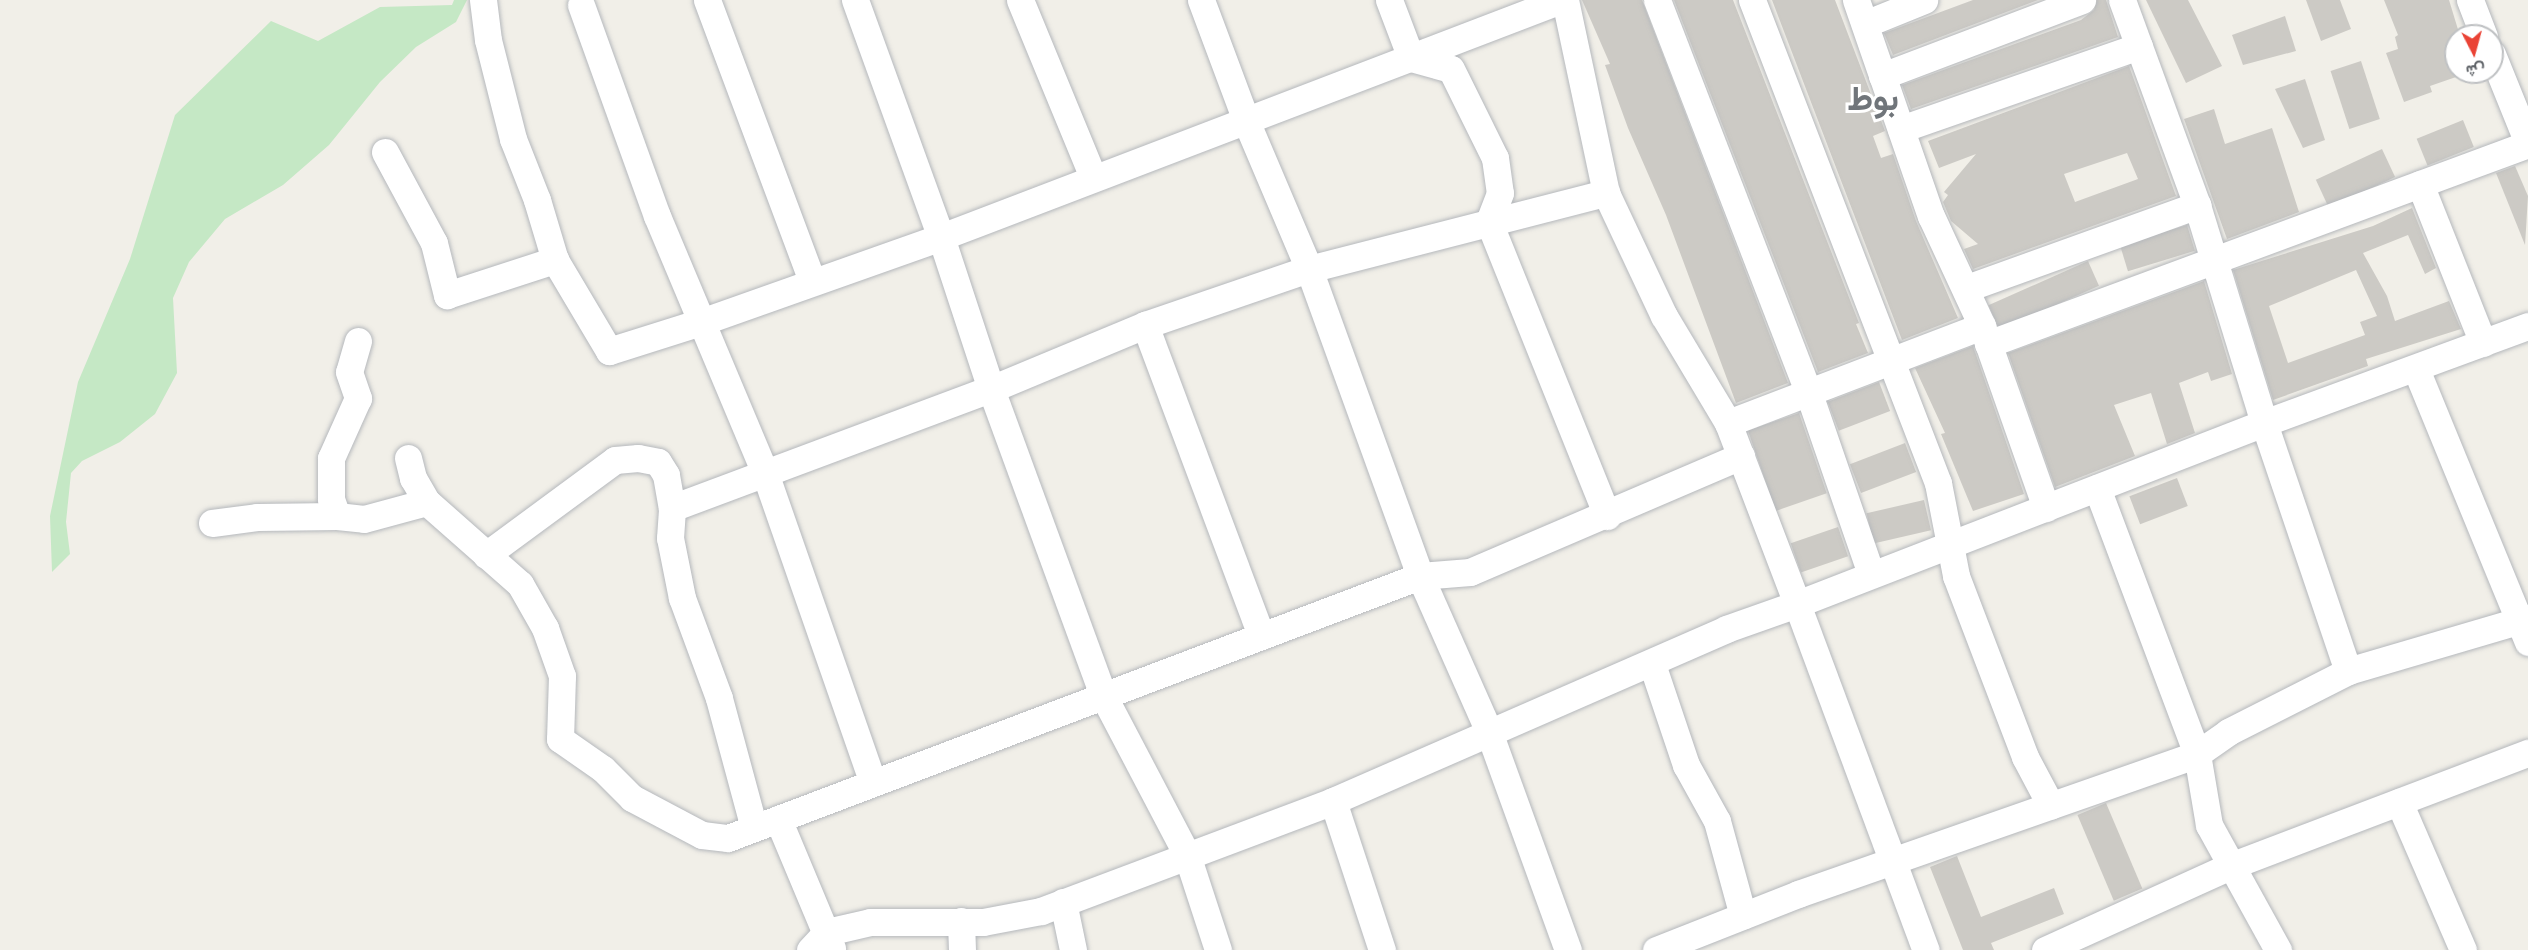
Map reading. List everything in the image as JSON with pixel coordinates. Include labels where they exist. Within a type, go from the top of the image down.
[{"type":"street","points":[[483,0],[488,40],[513,139],[555,260],[609,351],[704,321],[940,237],[1093,177],[1247,123],[1561,0]]},
{"type":"street","points":[[707,0],[812,281]]},
{"type":"street","points":[[855,0],[940,237],[991,389],[1103,695],[1187,855],[1218,950]]},
{"type":"street","points":[[1020,0],[1093,177]]},
{"type":"street","points":[[1201,0],[1247,123],[1309,269],[1420,576],[1489,732],[1568,950]]},
{"type":"street","points":[[1389,0],[1411,58]]},
{"type":"street","points":[[1565,0],[1606,193],[1664,316],[1728,423],[1926,950]]},
{"type":"street","points":[[1657,0],[1809,391],[1871,574]]},
{"type":"street","points":[[1752,0],[1938,483],[1948,545],[1956,576],[2025,757],[2050,806]]},
{"type":"street","points":[[1924,0],[1861,12],[1931,216],[1966,288],[1985,335],[2046,508]]},
{"type":"street","points":[[1882,76],[2082,0]]},
{"type":"street","points":[[2122,0],[2197,205],[2264,423],[2348,671]]},
{"type":"street","points":[[2470,0],[2479,24]]},
{"type":"street","points":[[581,5],[657,216],[704,321],[765,473],[873,783]]},
{"type":"street","points":[[1901,129],[2139,46]]},
{"type":"street","points":[[1411,58],[1450,69],[1465,94],[1495,159],[1500,193],[1489,222],[1607,516]]},
{"type":"street","points":[[1728,423],[1809,391],[1893,362],[1985,335],[2215,260],[2528,144],[2504,84]]},
{"type":"street","points":[[386,152],[434,243],[447,295],[555,260]]},
{"type":"street","points":[[2420,184],[2483,343]]},
{"type":"street","points":[[672,508],[991,389],[1145,324],[1309,269],[1606,193]]},
{"type":"street","points":[[1966,288],[2197,205]]},
{"type":"street","points":[[1145,324],[1261,636]]},
{"type":"street","points":[[486,555],[615,460],[638,458],[658,462],[666,475],[672,508],[670,538],[682,598],[766,824],[823,944],[870,922],[984,922],[1041,911],[1333,801],[1489,732],[1652,664],[1726,629],[2264,423],[2528,326]]},
{"type":"street","points":[[337,516],[331,499],[331,458],[358,398],[349,372],[358,340]]},
{"type":"street","points":[[1656,950],[1892,861],[2197,754],[2228,732],[2348,671],[2525,627],[2416,369]]},
{"type":"street","points":[[408,458],[413,478],[427,502],[519,584],[545,628],[562,676],[560,739],[603,769],[632,798],[702,835],[728,838],[1420,576],[1470,572],[1607,516],[1741,456]]},
{"type":"street","points":[[2097,488],[2197,754],[2209,825],[2230,867],[2278,950]]},
{"type":"street","points":[[212,523],[257,517],[337,516],[364,519],[427,502]]},
{"type":"street","points":[[1652,664],[1686,765],[1717,821],[1743,916]]},
{"type":"street","points":[[2045,950],[2103,939],[2230,867],[2528,753]]},
{"type":"street","points":[[1333,801],[1382,950]]},
{"type":"street","points":[[2399,802],[2463,950]]},
{"type":"street","points":[[1063,902],[1073,950]]},
{"type":"street","points":[[962,921],[962,950]]},
{"type":"green space","points":[[454,0],[467,0],[456,22],[416,47],[380,82],[329,145],[283,185],[225,219],[189,262],[173,298],[177,373],[155,414],[120,442],[82,461],[71,473],[66,522],[70,554],[52,572],[50,516],[78,382],[130,259],[175,115],[271,21],[318,41],[380,7],[452,5]]},
{"type":"building","points":[[1582,0],[1642,0],[1788,383],[1736,403],[1666,215],[1628,128],[1605,65],[1610,64]]},
{"type":"building","points":[[1674,0],[1733,0],[1859,323],[1856,324],[1868,353],[1818,372]]},
{"type":"building","points":[[1772,0],[1835,0],[1885,131],[1873,136],[1881,158],[1893,154],[1916,221],[1958,318],[1902,340]]},
{"type":"building","points":[[1973,0],[2038,0],[1893,55],[1884,33]]},
{"type":"building","points":[[2097,0],[2106,0],[2118,37],[1911,109],[1902,85],[2081,20],[2094,10]]},
{"type":"building","points":[[2146,0],[2188,0],[2222,66],[2186,83]]},
{"type":"building","points":[[2306,0],[2340,0],[2351,29],[2321,41]]},
{"type":"building","points":[[2384,0],[2449,0],[2456,24],[2444,24],[2444,81],[2430,86],[2432,92],[2404,102],[2386,53],[2398,49],[2395,37],[2398,35]]},
{"type":"building","points":[[2285,16],[2296,51],[2243,65],[2232,35]]},
{"type":"building","points":[[2361,61],[2380,119],[2349,129],[2331,71]]},
{"type":"building","points":[[2129,66],[2176,196],[1973,269],[1964,249],[1978,244],[1951,221],[1943,202],[1948,195],[1944,192],[1976,154],[1939,168],[1928,141]],"holes":[[[2127,153],[2138,179],[2075,202],[2064,174]]]},
{"type":"building","points":[[2305,79],[2325,140],[2303,148],[2275,89]]},
{"type":"building","points":[[2214,109],[2225,144],[2272,128],[2299,212],[2227,239],[2184,119]]},
{"type":"building","points":[[2463,120],[2474,147],[2428,166],[2417,139]]},
{"type":"building","points":[[2382,149],[2395,177],[2329,208],[2316,180]]},
{"type":"building","points":[[2515,166],[2528,196],[2525,245],[2496,173]]},
{"type":"building","points":[[2412,208],[2436,268],[2425,274],[2408,235],[2363,253],[2387,296],[2395,321],[2449,301],[2461,329],[2366,359],[2368,366],[2273,400],[2233,270],[2373,226]],"holes":[[[2356,270],[2377,316],[2360,322],[2365,335],[2288,363],[2269,306]]]},
{"type":"building","points":[[2187,225],[2195,251],[2128,271],[2120,245]]},
{"type":"building","points":[[2088,261],[2099,286],[1999,330],[1988,305]]},
{"type":"building","points":[[2204,281],[2232,374],[2211,381],[2208,372],[2179,383],[2195,433],[2167,444],[2151,393],[2114,405],[2135,456],[2055,487],[2008,353]]},
{"type":"building","points":[[1973,346],[2024,494],[1973,511],[1941,434],[1945,433],[1915,368]]},
{"type":"building","points":[[1879,382],[1890,411],[1839,431],[1828,402]]},
{"type":"building","points":[[1799,413],[1827,493],[1776,511],[1748,431]]},
{"type":"building","points":[[1905,443],[1916,472],[1861,493],[1850,464]]},
{"type":"building","points":[[2177,478],[2188,506],[2140,524],[2129,496]]},
{"type":"building","points":[[1924,500],[1931,530],[1873,543],[1867,513]]},
{"type":"building","points":[[1838,527],[1848,556],[1801,573],[1791,543]]},
{"type":"building","points":[[2106,803],[2142,889],[2114,901],[2077,815]]},
{"type":"building","points":[[1957,856],[1981,917],[2054,888],[2064,914],[1991,943],[1994,950],[1963,950],[1930,867]]},
{"type":"district","name":"بوط","points":[[1873,99]]}]
